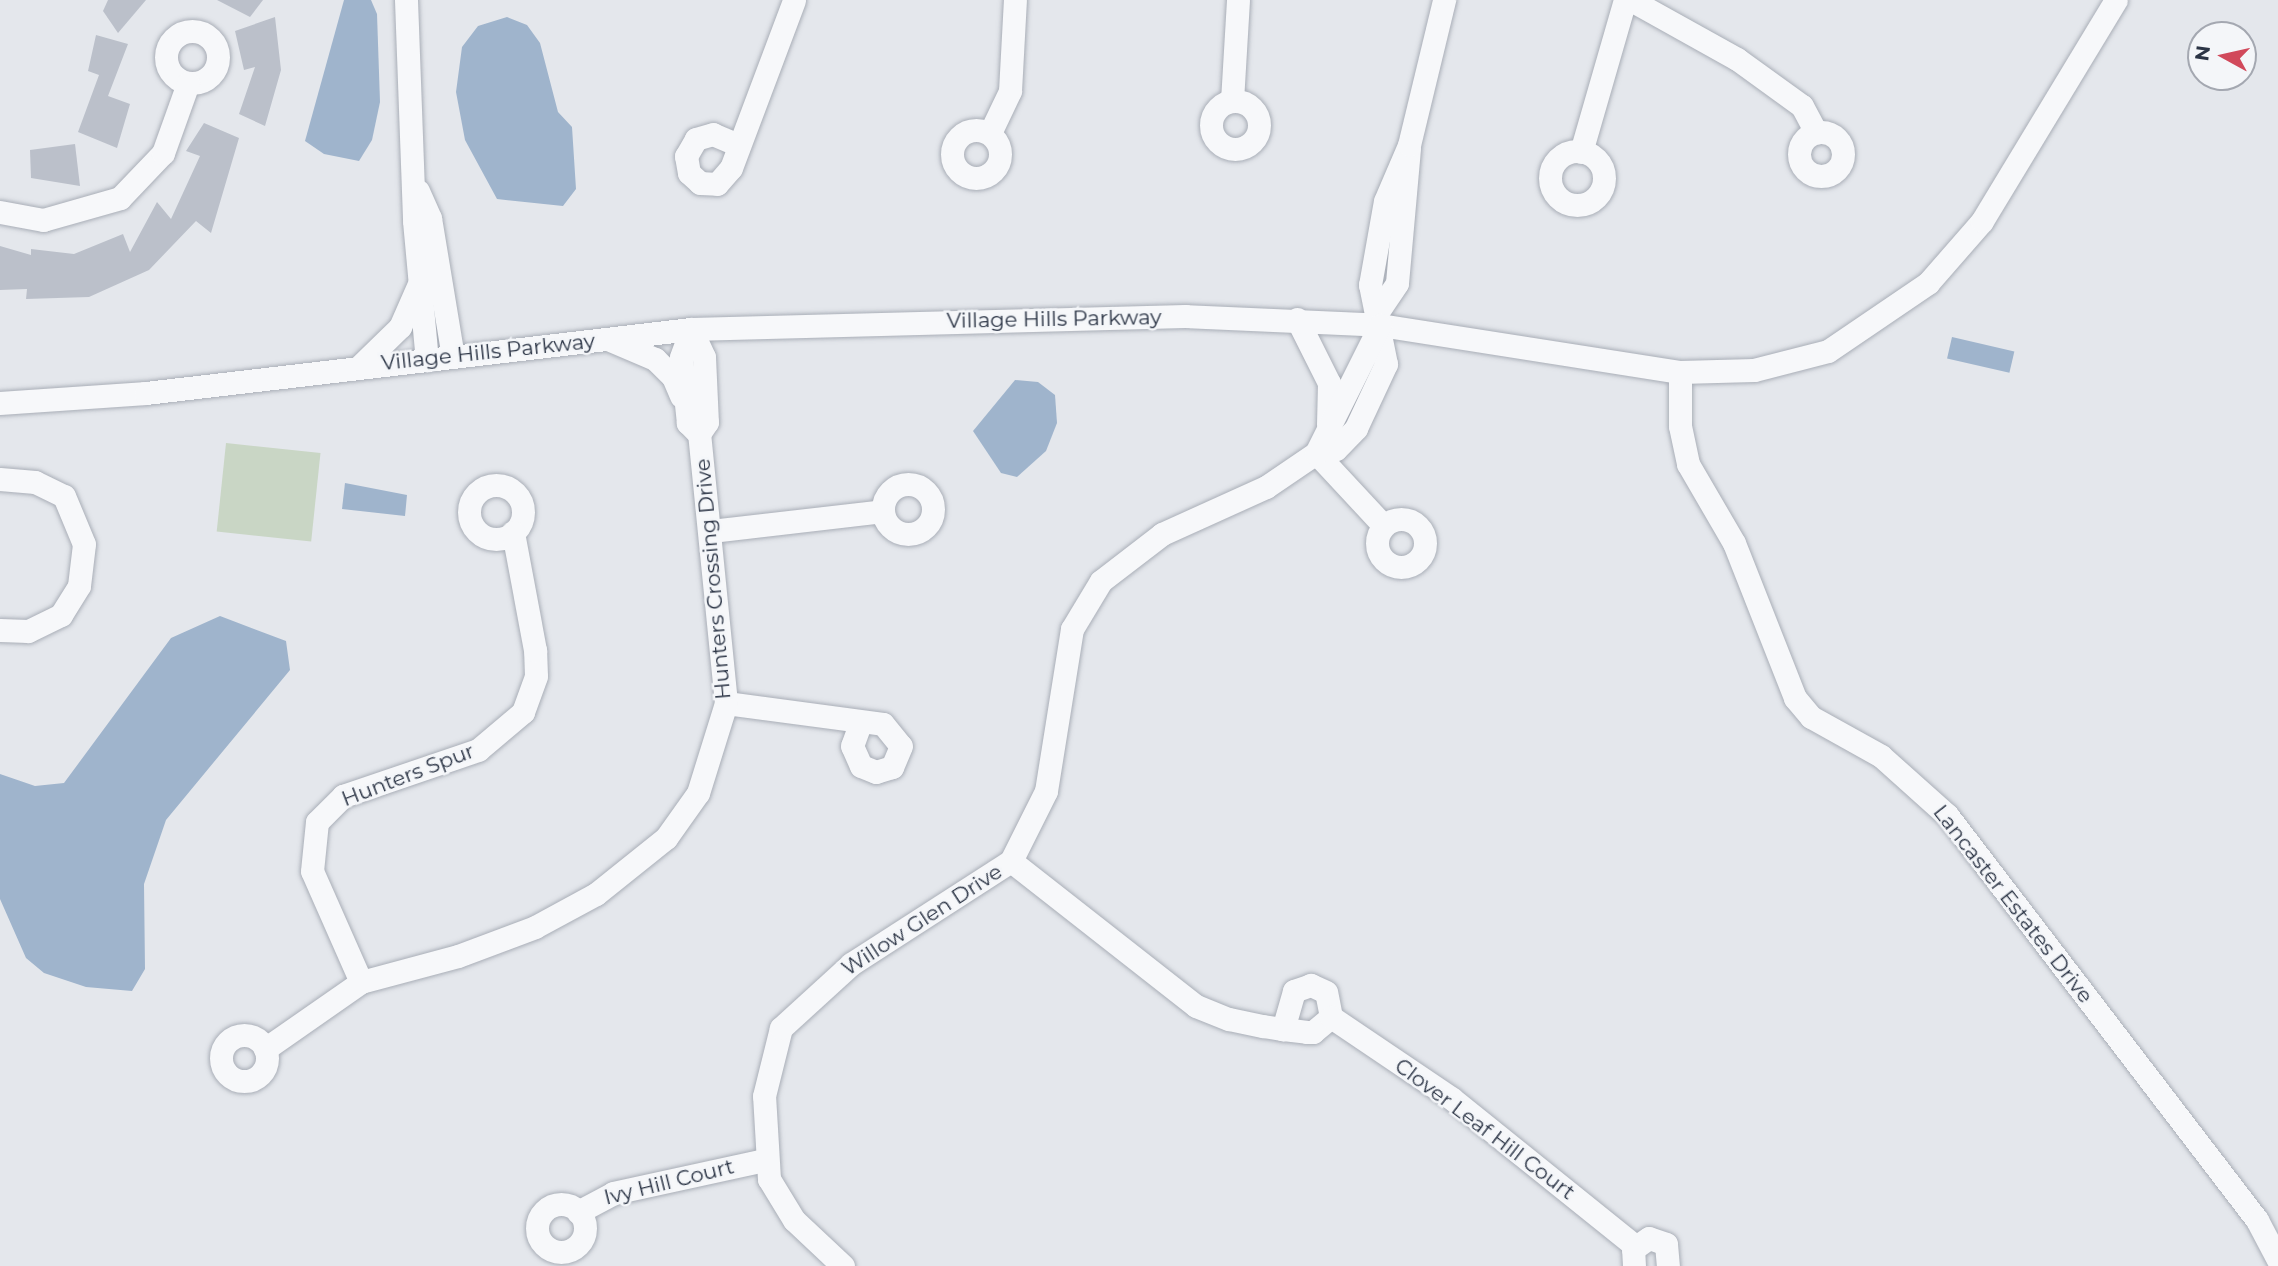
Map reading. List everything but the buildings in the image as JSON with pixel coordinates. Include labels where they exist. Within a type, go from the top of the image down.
[{"type":"street","points":[[406,0],[418,191],[418,286],[427,360]]},
{"type":"street","points":[[736,144],[794,0]]},
{"type":"street","points":[[990,133],[1010,91],[1015,0]]},
{"type":"street","points":[[1232,101],[1237,0]]},
{"type":"street","name":"Willow Glen Drive","points":[[843,1266],[794,1220],[764,1160],[764,1096],[781,1028],[851,964],[1011,861],[1046,791],[1072,629],[1101,581],[1162,534],[1277,481],[1317,453],[1336,449],[1356,428],[1380,384],[1387,355],[1370,285],[1385,201],[1409,145],[1444,0]]},
{"type":"street","points":[[1581,152],[1625,0]]},
{"type":"street","points":[[1631,0],[1737,59],[1802,106],[1816,132]]},
{"type":"street","name":"Village Hills Parkway","points":[[0,404],[427,360],[691,329],[1185,316],[1380,318],[1680,372],[1754,370],[1828,351],[1862,333],[1954,256],[2019,158],[2116,0]]},
{"type":"street","points":[[0,212],[43,220],[120,198],[163,153],[188,83]]},
{"type":"street","points":[[418,191],[430,218],[453,357]]},
{"type":"street","points":[[360,366],[400,327],[418,286]]},
{"type":"street","points":[[1380,318],[1328,424],[1317,453],[1383,525]]},
{"type":"street","points":[[1297,319],[1329,383],[1328,424]]},
{"type":"street","name":"Hunters Crossing Drive","points":[[265,1049],[361,982],[535,928],[626,873],[666,838],[698,793],[726,703],[711,531],[699,434],[688,423],[681,357],[691,329]]},
{"type":"street","name":"Hunters Crossing Drive","points":[[691,329],[704,357],[707,422],[699,434]]},
{"type":"street","name":"Hunters Crossing Drive","points":[[607,339],[655,359],[673,377],[687,410]]},
{"type":"street","name":"Lancaster Estates Drive","points":[[1680,372],[1680,426],[1689,464],[1734,543],[1796,698],[1811,717],[1881,756],[1947,814],[2258,1220],[2278,1260]]},
{"type":"street","points":[[0,479],[35,482],[64,496],[84,544],[79,586],[61,615],[28,631],[0,630]]},
{"type":"street","points":[[711,531],[883,511]]},
{"type":"street","name":"Hunters Spur","points":[[361,982],[312,871],[317,822],[343,796],[478,750],[523,712],[536,676],[536,650],[513,532]]},
{"type":"street","points":[[726,703],[867,724]]},
{"type":"street","points":[[1011,861],[1184,999],[1229,1019],[1283,1029],[1313,1032],[1331,1017],[1326,992],[1301,986],[1288,997],[1283,1029]]},
{"type":"street","name":"Clover Leaf Hill Court","points":[[1331,1017],[1451,1098],[1634,1256],[1649,1238],[1661,1240],[1670,1250],[1668,1266]]},
{"type":"street","name":"Ivy Hill Court","points":[[578,1212],[613,1194],[764,1160]]},
{"type":"green space","points":[[226,443],[320,453],[311,541],[217,532]]},
{"type":"water","points":[[344,0],[371,0],[377,14],[380,102],[372,140],[359,161],[324,154],[305,141]]},
{"type":"water","points":[[507,17],[527,25],[540,43],[558,112],[572,127],[576,189],[563,206],[497,199],[465,140],[456,92],[462,47],[478,26]]},
{"type":"water","points":[[1952,337],[2014,351],[2009,373],[1947,358]]},
{"type":"water","points":[[1015,380],[1038,382],[1055,395],[1057,423],[1046,451],[1017,477],[1001,473],[973,431]]},
{"type":"water","points":[[345,483],[407,495],[405,516],[342,509]]},
{"type":"water","points":[[220,616],[286,641],[290,670],[166,820],[144,884],[145,969],[132,991],[86,987],[44,973],[26,958],[0,899],[0,774],[35,786],[64,783],[171,638]]}]
